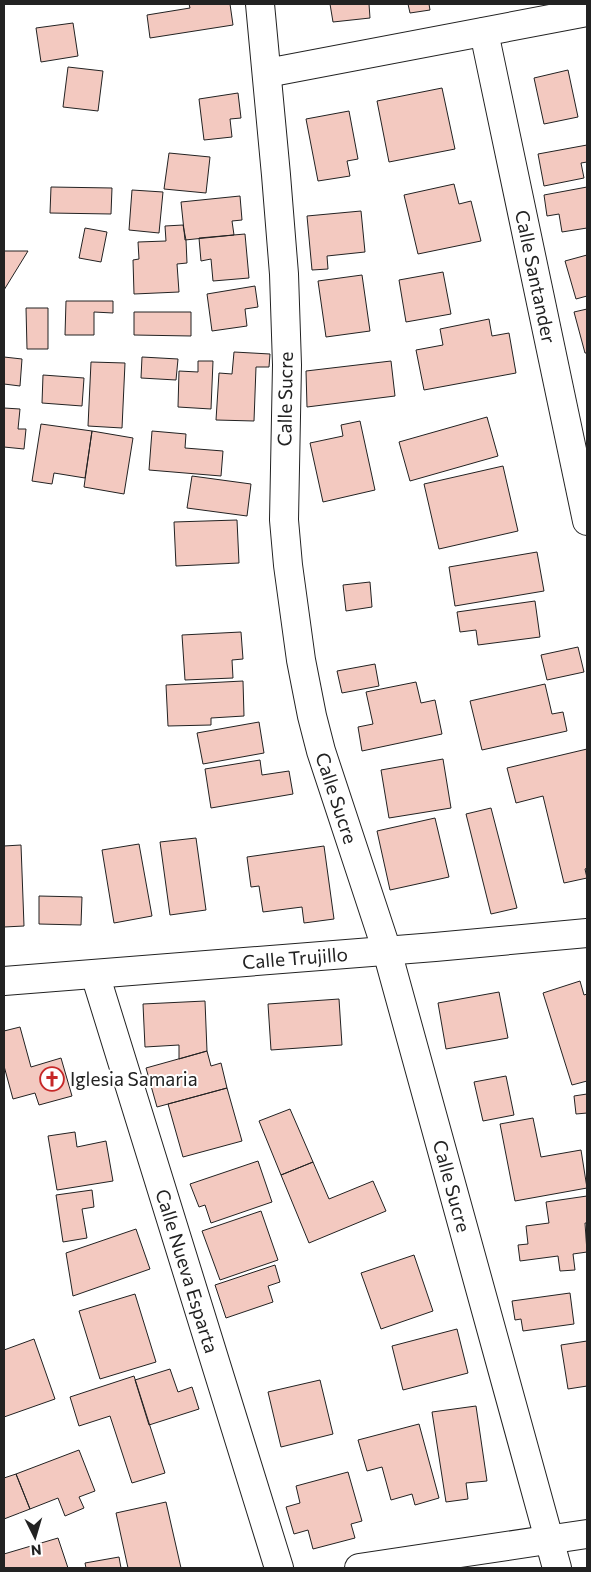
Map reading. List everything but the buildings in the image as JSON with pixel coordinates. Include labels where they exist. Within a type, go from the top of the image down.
[{"type":"street","name":"Calle Sucre","points":[[260,4],[284,274],[287,365],[284,520],[301,660],[321,751],[387,951],[557,1568]]},
{"type":"street","points":[[267,73],[587,12]]},
{"type":"street","name":"Calle Santander","points":[[484,32],[587,521]]},
{"type":"street","name":"Calle Trujillo","points":[[4,981],[387,951],[587,933]]},
{"type":"street","name":"Calle Nueva Esparta","points":[[95,974],[279,1568]]},
{"type":"street","points":[[359,1568],[587,1534]]},
{"type":"place","name":"Iglesia Samaria","points":[[52,1079]]}]
